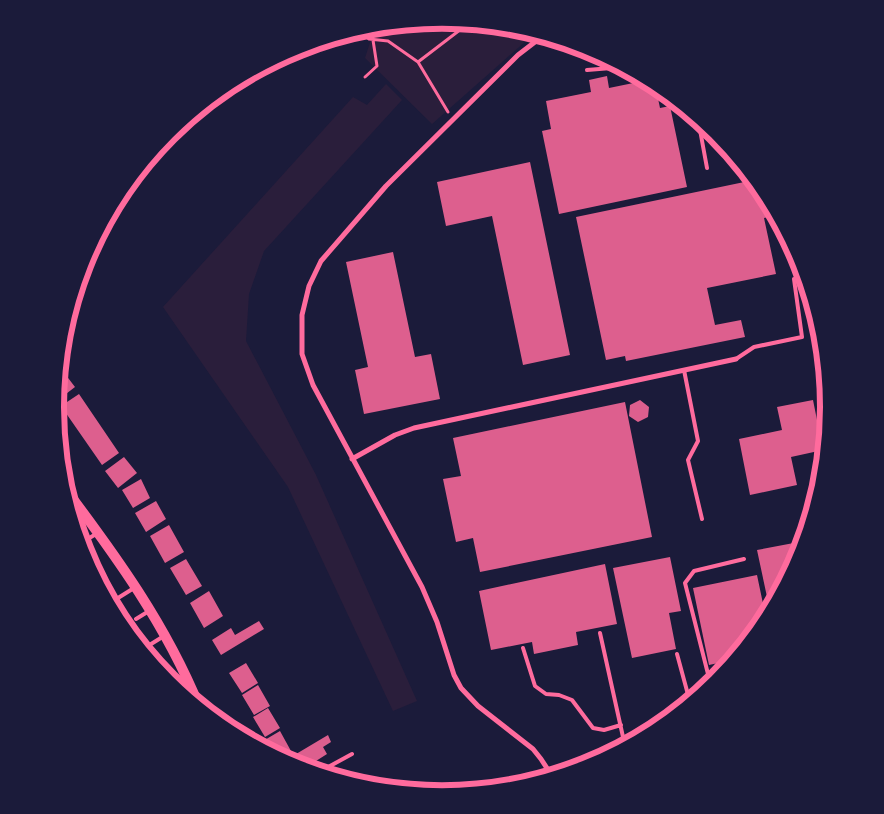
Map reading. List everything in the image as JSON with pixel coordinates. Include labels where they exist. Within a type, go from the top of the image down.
[{"type":"main road","points":[[77,504],[151,610],[166,635],[193,691]]},
{"type":"street","points":[[536,41],[518,55],[386,186],[328,251],[314,272],[307,292],[302,315],[302,354],[307,372],[317,394],[422,588],[437,622],[454,675],[462,688],[478,706],[533,749],[548,770]]},
{"type":"street","points":[[352,459],[395,435],[414,428],[736,359]]},
{"type":"lane","points":[[587,70],[610,69]]},
{"type":"lane","points":[[700,132],[707,168]]},
{"type":"lane","points":[[736,359],[754,347],[802,337],[794,280]]},
{"type":"lane","points":[[684,370],[698,441],[688,460],[702,519]]},
{"type":"lane","points":[[88,539],[98,532]]},
{"type":"lane","points":[[709,674],[685,583],[694,571],[744,559]]},
{"type":"lane","points":[[116,599],[136,587]]},
{"type":"lane","points":[[136,619],[151,610]]},
{"type":"lane","points":[[600,633],[623,739]]},
{"type":"lane","points":[[149,645],[166,635]]},
{"type":"lane","points":[[523,648],[535,686],[546,694],[572,700],[593,728],[604,730],[620,725]]},
{"type":"lane","points":[[677,654],[688,694]]},
{"type":"lane","points":[[328,767],[352,754]]},
{"type":"path","points":[[418,62],[460,30]]},
{"type":"path","points":[[364,37],[388,41],[418,62],[452,120]]},
{"type":"path","points":[[365,77],[377,66],[373,40]]},
{"type":"shaded area","points":[[442,29],[467,30],[491,32],[528,39],[432,124],[365,58],[372,35],[393,32]]},
{"type":"shaded area","points":[[386,84],[402,100],[264,251],[249,294],[246,341],[316,475],[417,701],[393,711],[288,487],[163,307],[353,97],[367,105]]},
{"type":"building","points":[[607,76],[609,88],[636,82],[658,96],[660,108],[670,106],[687,187],[559,214],[542,131],[551,129],[546,101],[591,92],[589,80]]},
{"type":"building","points":[[530,162],[570,355],[523,365],[492,216],[446,226],[437,182]]},
{"type":"building","points":[[746,182],[769,217],[764,218],[776,274],[707,288],[715,325],[741,320],[745,337],[626,361],[625,356],[606,360],[576,217]]},
{"type":"building","points":[[393,252],[415,357],[431,354],[440,399],[364,414],[355,370],[368,367],[346,262]]},
{"type":"building","points":[[66,375],[75,387],[64,395]]},
{"type":"building","points":[[79,394],[119,453],[102,465],[64,411],[64,404]]},
{"type":"building","points":[[640,400],[649,407],[648,417],[638,422],[629,416],[630,405]]},
{"type":"building","points":[[813,400],[819,430],[817,451],[791,457],[797,485],[750,495],[739,439],[782,430],[777,407]]},
{"type":"building","points":[[625,402],[652,537],[480,572],[473,538],[456,542],[443,479],[461,476],[453,438]]},
{"type":"building","points":[[124,457],[137,473],[118,488],[105,471]]},
{"type":"building","points":[[141,479],[150,498],[133,508],[122,490]]},
{"type":"building","points":[[156,501],[166,519],[146,532],[135,513]]},
{"type":"building","points":[[169,525],[184,552],[165,563],[150,536]]},
{"type":"building","points":[[795,543],[768,600],[757,550]]},
{"type":"building","points":[[670,557],[681,611],[669,613],[676,649],[632,658],[613,568]]},
{"type":"building","points":[[186,559],[202,586],[186,595],[170,568]]},
{"type":"building","points":[[605,564],[617,624],[576,632],[578,645],[534,654],[532,642],[491,650],[479,591]]},
{"type":"building","points":[[757,575],[764,606],[742,637],[720,663],[709,665],[693,588]]},
{"type":"building","points":[[209,591],[223,616],[204,628],[190,603]]},
{"type":"building","points":[[259,621],[264,629],[221,655],[212,640],[231,628],[235,635]]},
{"type":"building","points":[[246,663],[258,683],[242,693],[229,673]]},
{"type":"building","points":[[258,685],[270,706],[254,715],[242,695]]},
{"type":"building","points":[[268,708],[280,728],[265,737],[253,717]]},
{"type":"building","points":[[280,731],[291,751],[289,752],[264,740]]},
{"type":"building","points":[[328,735],[331,742],[323,747],[327,754],[314,763],[295,755]]}]
